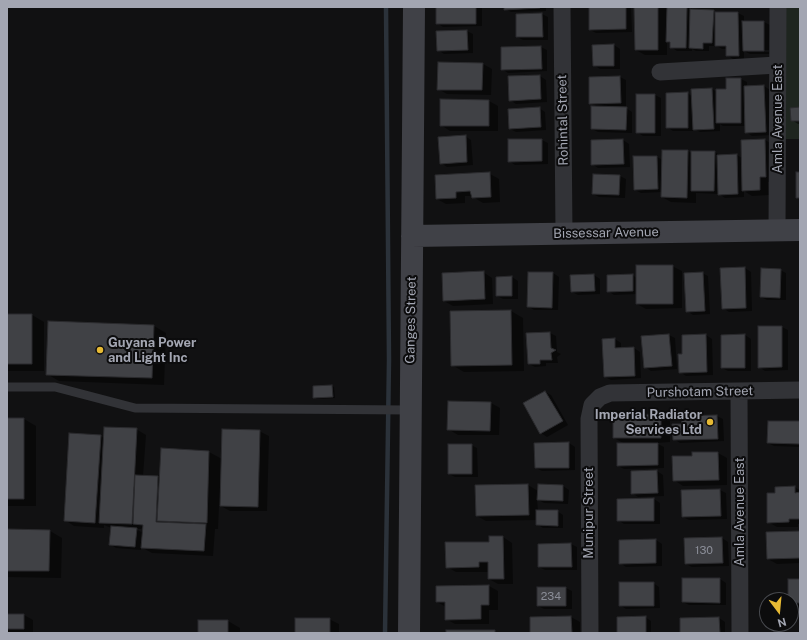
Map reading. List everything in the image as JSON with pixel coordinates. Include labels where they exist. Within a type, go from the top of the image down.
[{"type":"street","name":"Ganges Street","points":[[409,633],[402,410],[412,236],[414,7]]},
{"type":"street","name":"Rohintal Street","points":[[562,7],[564,234]]},
{"type":"street","name":"Amla Avenue East","points":[[777,230],[778,7]]},
{"type":"street","points":[[660,72],[777,65]]},
{"type":"street","name":"Bissessar Avenue","points":[[412,236],[800,230]]},
{"type":"street","name":"Purshotam Street","points":[[600,397],[610,393],[800,390]]},
{"type":"street","name":"Amla Avenue East","points":[[739,392],[740,633]]},
{"type":"street","name":"Munipur Street","points":[[590,633],[589,419],[592,405],[600,397]]},
{"type":"lane","points":[[7,387],[55,387],[135,408],[402,410]]},
{"type":"shaded area","points":[[777,7],[800,7],[800,139],[778,139]]},
{"type":"building","points":[[436,7],[476,7],[476,24],[436,24]]},
{"type":"building","points":[[504,7],[540,7],[540,8],[504,10]]},
{"type":"building","points":[[589,7],[626,7],[626,29],[589,30]]},
{"type":"building","points":[[634,7],[658,7],[658,50],[635,50]]},
{"type":"building","points":[[667,7],[687,7],[686,48],[670,48],[670,42],[666,42]]},
{"type":"building","points":[[690,9],[714,10],[712,43],[703,43],[703,49],[689,48]]},
{"type":"building","points":[[715,12],[738,12],[739,56],[726,56],[726,46],[715,46]]},
{"type":"building","points":[[542,13],[543,37],[516,37],[516,14]]},
{"type":"building","points":[[742,21],[764,21],[764,51],[743,51]]},
{"type":"building","points":[[467,30],[468,50],[437,51],[436,31]]},
{"type":"building","points":[[614,44],[614,66],[593,66],[592,45]]},
{"type":"building","points":[[541,46],[542,69],[501,70],[501,47]]},
{"type":"building","points":[[438,62],[483,63],[482,90],[437,90]]},
{"type":"building","points":[[540,75],[541,99],[509,101],[508,76]]},
{"type":"building","points":[[620,76],[621,103],[589,104],[589,77]]},
{"type":"building","points":[[726,78],[741,78],[741,123],[716,123],[716,89],[726,89]]},
{"type":"building","points":[[764,85],[766,132],[745,133],[744,86]]},
{"type":"building","points":[[712,88],[714,129],[693,130],[691,89]]},
{"type":"building","points":[[688,92],[688,128],[666,128],[666,93]]},
{"type":"building","points":[[636,94],[655,94],[655,133],[636,133]]},
{"type":"building","points":[[440,99],[489,100],[489,126],[440,126]]},
{"type":"building","points":[[591,106],[627,107],[626,130],[591,129]]},
{"type":"building","points":[[540,107],[541,127],[509,129],[508,109]]},
{"type":"building","points":[[800,107],[800,121],[791,121],[790,108]]},
{"type":"building","points":[[466,135],[467,162],[440,164],[438,137]]},
{"type":"building","points":[[508,139],[542,139],[542,161],[508,162]]},
{"type":"building","points":[[623,139],[624,164],[591,165],[591,140]]},
{"type":"building","points":[[765,139],[766,177],[760,177],[760,190],[742,191],[741,140]]},
{"type":"building","points":[[662,150],[688,150],[687,198],[661,197]]},
{"type":"building","points":[[691,151],[715,151],[714,191],[691,191]]},
{"type":"building","points":[[737,154],[738,194],[718,195],[717,155]]},
{"type":"building","points":[[633,156],[657,156],[658,189],[634,190]]},
{"type":"building","points":[[490,172],[491,197],[472,198],[470,191],[456,192],[456,198],[436,199],[435,175]]},
{"type":"building","points":[[796,172],[800,172],[800,198],[796,198]]},
{"type":"building","points":[[593,174],[620,175],[619,195],[592,194]]},
{"type":"building","points":[[636,265],[673,265],[673,304],[636,304]]},
{"type":"building","points":[[745,267],[746,308],[722,309],[720,268]]},
{"type":"building","points":[[761,268],[781,269],[780,298],[760,297]]},
{"type":"building","points":[[484,271],[485,299],[443,301],[442,273]]},
{"type":"building","points":[[528,272],[553,272],[552,308],[527,307]]},
{"type":"building","points":[[703,272],[705,311],[686,312],[684,273]]},
{"type":"building","points":[[594,274],[595,291],[571,292],[570,275]]},
{"type":"building","points":[[633,274],[633,291],[607,292],[607,275]]},
{"type":"building","points":[[512,276],[512,296],[496,296],[496,277]]},
{"type":"building","points":[[511,310],[512,365],[451,366],[450,311]]},
{"type":"building","points":[[7,314],[32,314],[32,364],[7,364]]},
{"type":"building","name":"Guyana Power and Light Inc","points":[[48,321],[154,325],[152,378],[46,375]]},
{"type":"building","points":[[758,326],[782,326],[782,367],[758,368]]},
{"type":"building","points":[[550,332],[551,348],[556,350],[551,353],[552,360],[540,360],[540,364],[528,364],[526,333]]},
{"type":"building","points":[[669,334],[672,366],[644,368],[641,336]]},
{"type":"building","points":[[706,334],[707,372],[679,373],[678,354],[682,354],[682,335]]},
{"type":"building","points":[[745,334],[745,368],[721,368],[721,335]]},
{"type":"building","points":[[615,338],[615,348],[634,347],[635,376],[604,377],[602,339]]},
{"type":"building","points":[[332,385],[333,397],[313,398],[313,386]]},
{"type":"building","points":[[545,391],[563,421],[540,434],[523,403]]},
{"type":"building","points":[[448,401],[491,402],[490,431],[447,430]]},
{"type":"building","points":[[661,414],[661,438],[613,438],[613,415]]},
{"type":"building","points":[[717,415],[718,439],[673,440],[672,424],[682,424],[681,416]]},
{"type":"building","points":[[7,418],[24,418],[24,499],[7,499]]},
{"type":"building","points":[[768,421],[800,421],[800,444],[767,443]]},
{"type":"building","points":[[104,427],[137,428],[132,524],[99,523]]},
{"type":"building","points":[[222,429],[260,430],[258,507],[220,506]]},
{"type":"building","points":[[69,433],[101,435],[95,523],[64,521]]},
{"type":"building","points":[[569,442],[569,468],[535,468],[534,443]]},
{"type":"building","points":[[617,443],[658,443],[658,465],[617,466]]},
{"type":"building","points":[[448,444],[472,444],[472,474],[448,474]]},
{"type":"building","points":[[161,448],[209,451],[207,523],[157,521]]},
{"type":"building","points":[[692,452],[718,452],[719,480],[673,481],[672,456],[692,456]]},
{"type":"building","points":[[657,470],[658,493],[631,494],[631,471]]},
{"type":"building","points":[[135,475],[158,476],[156,522],[206,524],[204,551],[141,548],[143,525],[133,524]]},
{"type":"building","points":[[528,484],[529,515],[476,516],[475,485]]},
{"type":"building","points":[[538,484],[563,485],[563,501],[537,500]]},
{"type":"building","points":[[795,486],[795,493],[800,492],[800,519],[789,519],[789,522],[767,523],[767,493],[775,493],[775,487]]},
{"type":"building","points":[[720,489],[721,516],[682,517],[681,490]]},
{"type":"building","points":[[654,498],[654,521],[617,521],[617,499]]},
{"type":"building","points":[[536,510],[558,510],[558,526],[536,525]]},
{"type":"building","points":[[111,526],[137,528],[135,547],[109,545]]},
{"type":"building","points":[[7,529],[50,530],[49,571],[7,571]]},
{"type":"building","points":[[800,531],[800,558],[767,559],[766,532]]},
{"type":"building","points":[[489,536],[503,536],[504,579],[488,579],[488,562],[479,562],[479,567],[446,568],[445,542],[489,542]]},
{"type":"building","points":[[722,537],[723,563],[685,564],[684,538]]},
{"type":"building","points":[[656,539],[656,563],[619,564],[619,540]]},
{"type":"building","points":[[571,543],[572,567],[538,567],[538,544]]},
{"type":"building","points":[[682,578],[720,578],[720,603],[682,602]]},
{"type":"building","points":[[788,579],[800,579],[800,603],[799,592],[788,592]]},
{"type":"building","points":[[619,582],[654,582],[654,606],[619,606]]},
{"type":"building","points":[[489,585],[489,605],[481,605],[481,619],[445,620],[445,602],[436,602],[436,586]]},
{"type":"building","points":[[537,587],[566,587],[566,606],[537,606]]},
{"type":"building","points":[[7,614],[24,614],[24,629],[7,629]]},
{"type":"building","points":[[571,616],[572,633],[530,633],[530,617]]},
{"type":"building","points":[[646,616],[646,633],[617,633],[617,617]]},
{"type":"building","points":[[719,617],[720,633],[680,633],[680,618]]},
{"type":"building","points":[[295,618],[330,618],[330,633],[295,633]]},
{"type":"building","points":[[198,620],[228,620],[228,633],[198,633]]},
{"type":"building","points":[[446,630],[495,630],[495,633],[446,633]]},
{"type":"waterway","points":[[385,633],[389,360],[386,7]]},
{"type":"place","name":"Guyana Power and Light Inc","points":[[100,350]]},
{"type":"place","name":"Imperial Radiator Services Ltd","points":[[710,422]]}]
